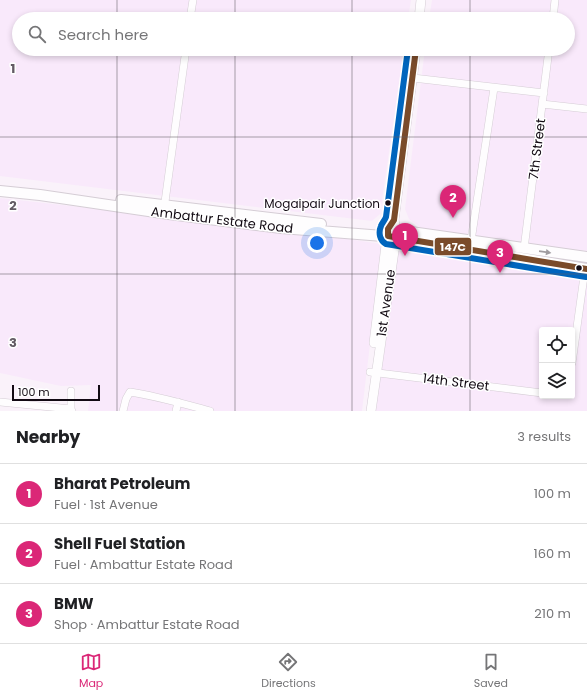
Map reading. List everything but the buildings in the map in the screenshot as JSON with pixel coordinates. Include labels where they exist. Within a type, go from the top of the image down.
[{"type":"main road","points":[[420,12],[421,0]]},
{"type":"main road","name":"1st Avenue","points":[[365,411],[373,372],[415,56]]},
{"type":"main road","name":"Ambattur Estate Road","points":[[0,186],[164,209]]},
{"type":"main road","name":"Ambattur Estate Road","points":[[0,191],[164,209],[293,220],[392,231],[587,257]]},
{"type":"main road","name":"Ambattur Estate Road","points":[[392,231],[586,269]]},
{"type":"main road","name":"1st Avenue","points":[[371,411],[373,372]]},
{"type":"street","points":[[191,12],[193,0]]},
{"type":"street","points":[[554,12],[555,0]]},
{"type":"street","points":[[164,209],[185,56]]},
{"type":"street","name":"7th Street","points":[[524,249],[548,56]]},
{"type":"street","points":[[413,78],[544,93]]},
{"type":"street","points":[[472,241],[494,88]]},
{"type":"street","points":[[542,104],[587,109]]},
{"type":"street","points":[[575,343],[586,269]]},
{"type":"street","name":"14th Street","points":[[373,372],[539,393]]},
{"type":"street","points":[[0,402],[71,410],[71,391]]},
{"type":"street","points":[[123,411],[126,399],[130,392],[145,394],[210,411]]},
{"type":"street","points":[[176,411],[178,402]]},
{"type":"shaded area","points":[[0,0],[411,0],[409,12],[12,12],[12,56],[403,56],[380,214],[372,221],[0,176]]},
{"type":"shaded area","points":[[432,0],[587,0],[587,251],[424,230],[409,219],[405,209],[424,56],[575,56],[575,12],[430,12]]},
{"type":"shaded area","points":[[0,198],[285,230],[382,244],[362,411],[88,411],[91,385],[61,386],[0,373]]},
{"type":"shaded area","points":[[399,247],[587,274],[587,411],[376,411]]},
{"type":"transit line","points":[[407,56],[386,217],[381,225],[380,231],[382,241],[386,244],[586,277]]},
{"type":"transit line","name":"147C","points":[[415,56],[394,220],[388,229],[388,236],[587,269]]},
{"type":"place","name":"Mogaipair Junction","points":[[388,203]]},
{"type":"place","name":"Shell Fuel Station","points":[[453,218]]},
{"type":"place","name":"Bharat Petroleum","points":[[405,256]]},
{"type":"place","name":"BMW","points":[[500,273]]}]
